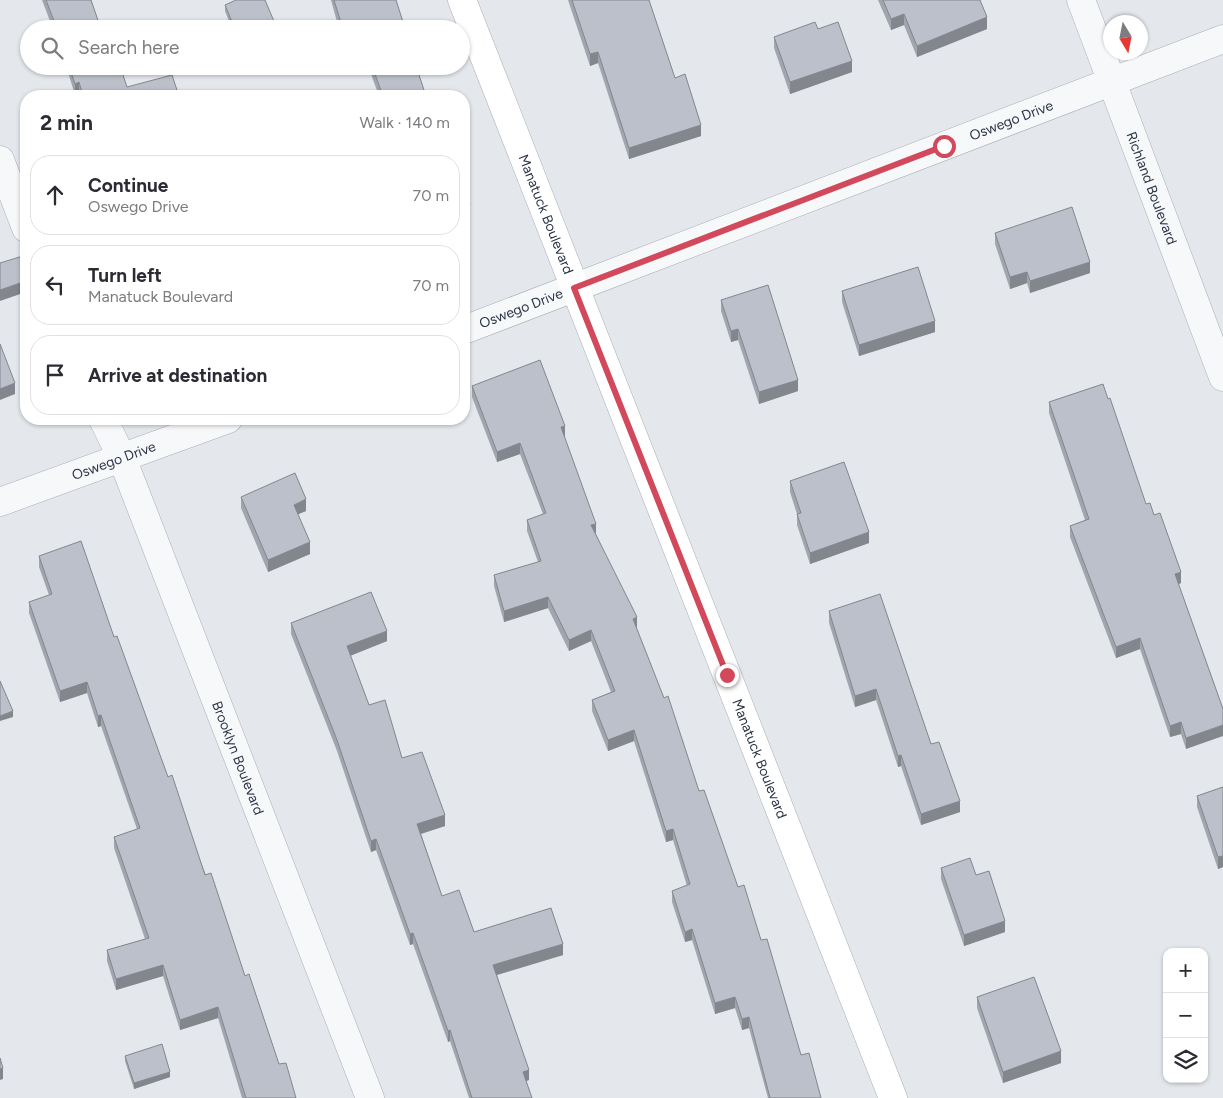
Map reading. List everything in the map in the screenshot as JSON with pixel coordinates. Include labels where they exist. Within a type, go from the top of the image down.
[{"type":"street","name":"Manatuck Boulevard","points":[[462,0],[470,20]]},
{"type":"street","name":"Richland Boulevard","points":[[1080,0],[1223,377]]},
{"type":"street","name":"Manatuck Boulevard","points":[[470,21],[893,1098]]},
{"type":"street","name":"Oswego Drive","points":[[470,328],[1223,39]]},
{"type":"street","points":[[0,160],[20,212]]},
{"type":"street","name":"Brooklyn Boulevard","points":[[106,425],[122,458],[370,1098]]},
{"type":"street","name":"Oswego Drive","points":[[0,502],[212,425]]},
{"type":"building","points":[[46,0],[91,0],[98,20],[54,20]]},
{"type":"building","points":[[236,0],[265,0],[273,20],[231,20],[225,5]]},
{"type":"building","points":[[334,0],[396,0],[402,20],[340,20]]},
{"type":"building","points":[[572,0],[649,0],[675,78],[685,74],[701,125],[629,148],[598,52],[590,54]]},
{"type":"building","points":[[883,0],[980,0],[987,17],[917,46],[904,14],[891,19]]},
{"type":"building","points":[[815,22],[818,29],[838,22],[852,61],[790,82],[774,37]]},
{"type":"building","points":[[72,75],[123,75],[127,87],[172,75],[177,90],[81,90],[79,82],[75,84]]},
{"type":"building","points":[[375,75],[419,75],[424,90],[381,90]]},
{"type":"building","points":[[1072,207],[1090,262],[1030,281],[1027,272],[1010,277],[995,233]]},
{"type":"building","points":[[20,257],[20,283],[0,290],[0,263]]},
{"type":"building","points":[[918,267],[935,321],[859,345],[842,291]]},
{"type":"building","points":[[768,285],[798,380],[759,392],[738,329],[731,331],[721,300]]},
{"type":"building","points":[[0,344],[15,383],[0,389]]},
{"type":"building","points":[[540,360],[565,426],[561,427],[596,524],[591,525],[637,617],[633,619],[664,698],[668,696],[699,791],[704,790],[738,887],[744,885],[761,940],[767,939],[801,1055],[809,1053],[821,1098],[770,1098],[749,1017],[742,1019],[735,997],[715,1003],[692,929],[685,932],[672,891],[690,884],[673,829],[666,831],[634,730],[608,740],[592,700],[615,691],[591,630],[569,640],[548,597],[504,611],[494,575],[541,561],[527,520],[546,513],[520,443],[497,452],[472,386]]},
{"type":"building","points":[[1103,384],[1108,399],[1110,398],[1146,504],[1150,503],[1154,515],[1160,513],[1181,572],[1175,574],[1223,709],[1223,725],[1186,738],[1181,722],[1170,726],[1140,638],[1116,647],[1070,526],[1089,519],[1049,402]]},
{"type":"building","points":[[844,462],[869,532],[810,553],[797,514],[801,513],[790,481]]},
{"type":"building","points":[[295,473],[306,499],[294,505],[310,542],[268,560],[241,497]]},
{"type":"building","points":[[81,541],[114,637],[117,636],[168,777],[172,775],[205,875],[211,873],[245,976],[249,974],[279,1064],[286,1063],[296,1098],[246,1098],[218,1007],[180,1020],[163,965],[116,979],[107,950],[149,938],[114,837],[140,828],[101,715],[98,716],[87,682],[60,691],[29,602],[52,594],[39,556]]},
{"type":"building","points":[[371,592],[387,631],[347,646],[369,705],[385,700],[402,758],[422,752],[445,815],[417,824],[442,896],[459,890],[474,932],[551,908],[563,944],[493,965],[529,1070],[523,1072],[532,1098],[472,1098],[450,1030],[448,1031],[413,933],[410,934],[376,839],[371,841],[337,740],[291,623]]},
{"type":"building","points":[[880,594],[931,744],[939,742],[960,801],[921,814],[901,755],[898,756],[876,689],[855,696],[829,611]]},
{"type":"building","points":[[0,681],[13,711],[0,716]]},
{"type":"building","points":[[1223,787],[1223,856],[1218,857],[1197,796]]},
{"type":"building","points":[[970,858],[976,875],[989,871],[1005,921],[964,935],[941,868]]},
{"type":"building","points":[[1034,977],[1061,1051],[1003,1072],[977,997]]},
{"type":"building","points":[[162,1044],[170,1072],[134,1083],[125,1056]]},
{"type":"building","points":[[0,1058],[3,1068],[0,1069]]},
{"type":"route","points":[[727,675],[574,288],[944,146]]}]
